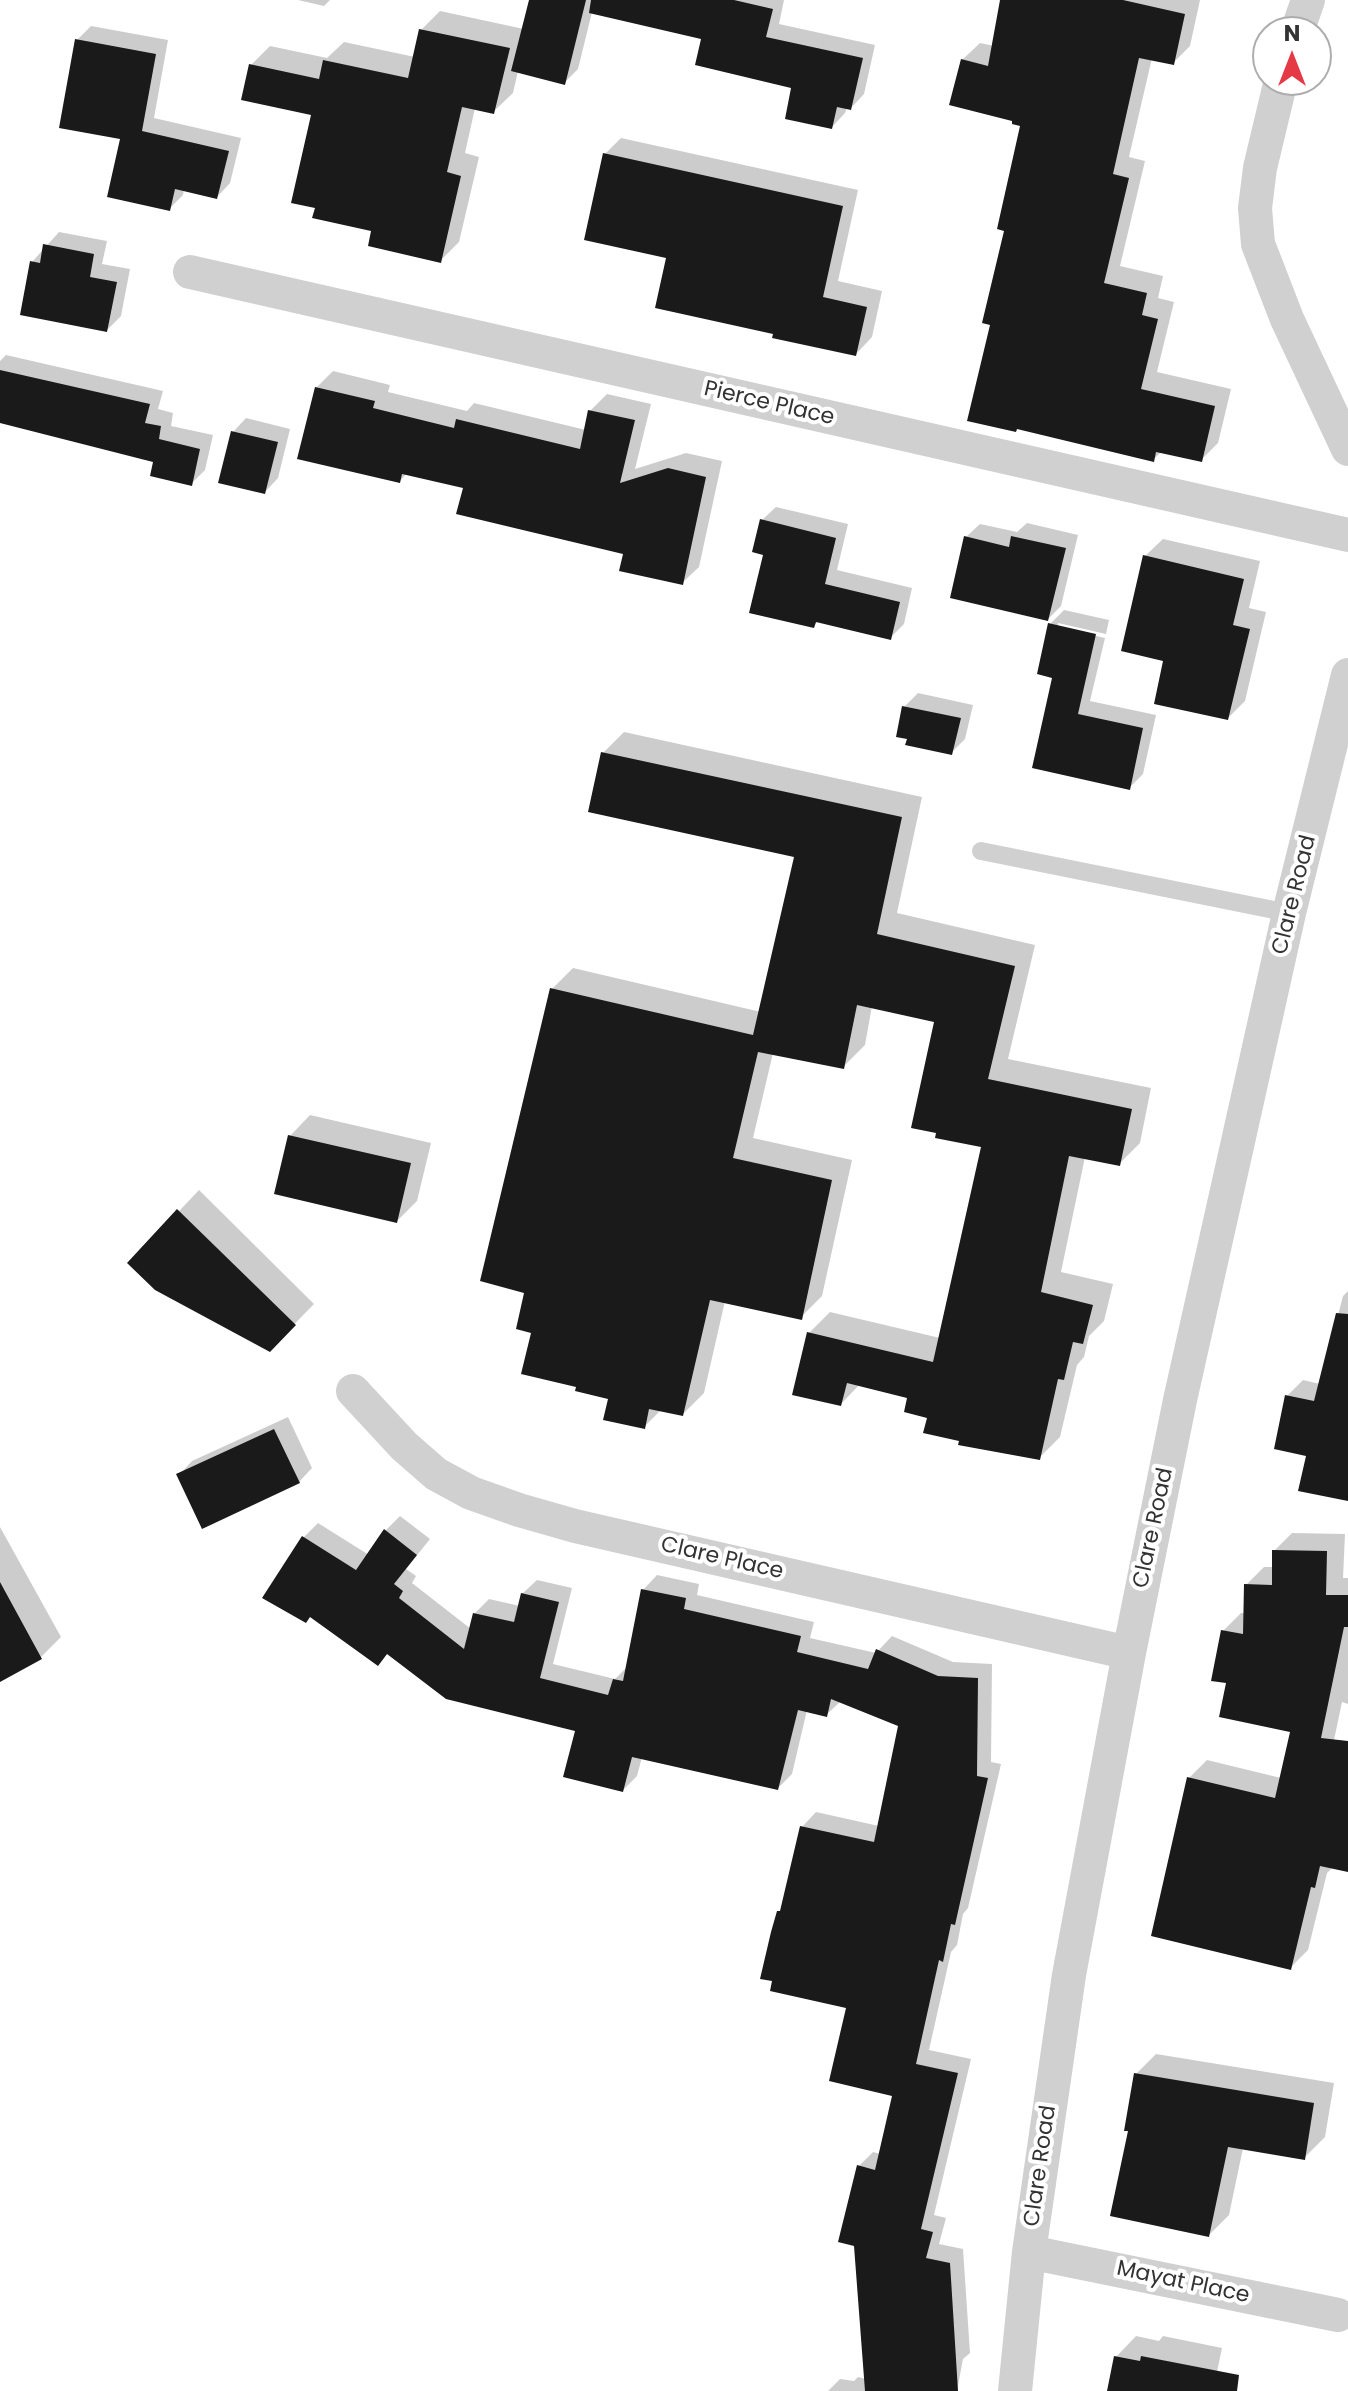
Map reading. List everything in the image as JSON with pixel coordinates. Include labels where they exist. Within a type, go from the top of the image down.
[{"type":"street","points":[[1277,96],[1260,168],[1255,208],[1258,244],[1287,319],[1348,449]]},
{"type":"street","name":"Pierce Place","points":[[190,272],[1348,535]]},
{"type":"street","name":"Clare Road","points":[[1015,2391],[1029,2252],[1069,1975],[1129,1653],[1180,1400],[1289,913],[1348,675]]},
{"type":"street","name":"Clare Place","points":[[353,1391],[404,1446],[436,1474],[471,1493],[519,1510],[575,1526],[1129,1653]]},
{"type":"street","name":"Mayat Place","points":[[1029,2252],[1338,2315]]},
{"type":"lane","points":[[981,851],[1289,913]]},
{"type":"building","points":[[529,0],[586,0],[565,85],[511,71]]},
{"type":"building","points":[[591,0],[734,0],[773,9],[766,37],[863,58],[851,110],[837,107],[832,129],[785,119],[791,88],[695,65],[701,39],[589,13]]},
{"type":"building","points":[[1000,0],[1123,0],[1185,14],[1174,65],[1139,58],[1113,174],[1129,178],[1104,283],[1147,293],[1142,315],[1158,319],[1141,389],[1215,406],[1202,462],[1156,452],[1154,462],[1017,429],[1016,432],[967,421],[990,325],[982,323],[1004,231],[997,229],[1020,126],[1012,124],[1012,121],[949,105],[961,59],[988,66]]},
{"type":"building","points":[[419,29],[510,48],[494,114],[462,107],[447,172],[461,176],[441,263],[368,246],[371,231],[312,218],[315,208],[291,203],[311,115],[241,100],[249,64],[319,79],[323,60],[408,78]]},
{"type":"building","points":[[75,39],[156,54],[142,131],[229,151],[217,199],[175,189],[170,211],[107,197],[120,139],[59,128]]},
{"type":"building","points":[[603,153],[843,206],[823,297],[867,307],[856,356],[655,308],[666,258],[584,240]]},
{"type":"building","points":[[43,244],[94,254],[90,277],[117,282],[107,332],[20,315],[30,261],[40,263]]},
{"type":"building","points":[[0,370],[150,404],[145,423],[161,426],[159,439],[200,449],[192,486],[150,476],[153,462],[0,423]]},
{"type":"building","points":[[315,387],[375,401],[373,408],[454,428],[456,419],[580,449],[588,410],[635,420],[620,483],[668,468],[706,477],[683,585],[619,571],[623,554],[456,514],[463,488],[402,474],[400,483],[297,459]]},
{"type":"building","points":[[231,431],[278,442],[265,494],[218,483]]},
{"type":"building","points":[[760,519],[836,538],[825,584],[900,602],[891,640],[816,622],[814,628],[749,613],[763,555],[752,552]]},
{"type":"building","points":[[964,536],[1009,547],[1011,536],[1066,548],[1048,621],[950,598]]},
{"type":"building","points":[[1143,555],[1244,579],[1233,625],[1250,629],[1228,720],[1154,704],[1163,661],[1121,651]]},
{"type":"building","points":[[1048,623],[1096,634],[1078,714],[1143,728],[1130,790],[1032,768],[1052,678],[1037,674]]},
{"type":"building","points":[[902,706],[961,718],[952,755],[905,745],[907,739],[896,737]]},
{"type":"building","points":[[601,752],[902,817],[877,934],[1015,966],[988,1079],[1132,1109],[1120,1166],[1069,1156],[1041,1292],[1093,1305],[1083,1344],[1073,1342],[1064,1380],[1058,1379],[1040,1460],[958,1445],[959,1441],[923,1433],[927,1418],[904,1412],[907,1398],[847,1383],[841,1406],[792,1395],[807,1332],[933,1362],[981,1147],[935,1138],[936,1133],[911,1128],[934,1022],[857,1005],[844,1069],[758,1052],[733,1158],[832,1180],[802,1320],[710,1300],[683,1416],[649,1409],[645,1429],[603,1420],[608,1399],[575,1391],[576,1387],[521,1374],[531,1333],[516,1329],[524,1293],[480,1281],[550,988],[753,1035],[794,857],[588,812]]},
{"type":"building","points":[[288,1135],[411,1163],[397,1223],[274,1194]]},
{"type":"building","points":[[177,1209],[296,1325],[270,1352],[155,1290],[127,1263]]},
{"type":"building","points":[[1336,1313],[1348,1314],[1348,1501],[1298,1491],[1306,1456],[1274,1449],[1285,1395],[1314,1401]]},
{"type":"building","points":[[274,1429],[300,1483],[202,1529],[176,1474]]},
{"type":"building","points":[[384,1529],[417,1555],[394,1584],[403,1591],[399,1598],[464,1649],[473,1613],[514,1622],[521,1593],[559,1602],[540,1678],[608,1695],[613,1679],[623,1681],[641,1589],[686,1598],[684,1609],[801,1636],[797,1652],[868,1669],[876,1649],[938,1676],[978,1678],[977,1776],[988,1778],[955,1925],[951,1924],[943,1962],[939,1960],[916,2064],[958,2073],[921,2229],[933,2232],[926,2258],[950,2263],[958,2391],[865,2391],[854,2246],[838,2242],[857,2165],[875,2170],[892,2096],[829,2081],[846,2008],[770,1991],[772,1981],[760,1979],[800,1826],[874,1842],[898,1726],[831,1699],[827,1717],[798,1710],[778,1790],[632,1757],[623,1792],[563,1777],[575,1731],[446,1699],[387,1654],[378,1666],[310,1617],[306,1623],[262,1598],[302,1536],[356,1570]]},
{"type":"building","points":[[1272,1550],[1327,1551],[1326,1595],[1348,1595],[1348,1627],[1344,1627],[1321,1738],[1348,1741],[1348,1872],[1320,1866],[1315,1888],[1311,1887],[1291,1970],[1151,1936],[1187,1777],[1275,1798],[1290,1732],[1219,1717],[1226,1683],[1211,1681],[1221,1630],[1243,1634],[1244,1584],[1272,1585]]},
{"type":"building","points":[[0,1582],[42,1659],[0,1682]]},
{"type":"building","points":[[1134,2073],[1314,2103],[1305,2160],[1228,2147],[1209,2237],[1110,2216],[1128,2131],[1124,2131]]},
{"type":"building","points":[[1114,2356],[1140,2361],[1141,2356],[1239,2375],[1237,2391],[1107,2391]]}]
